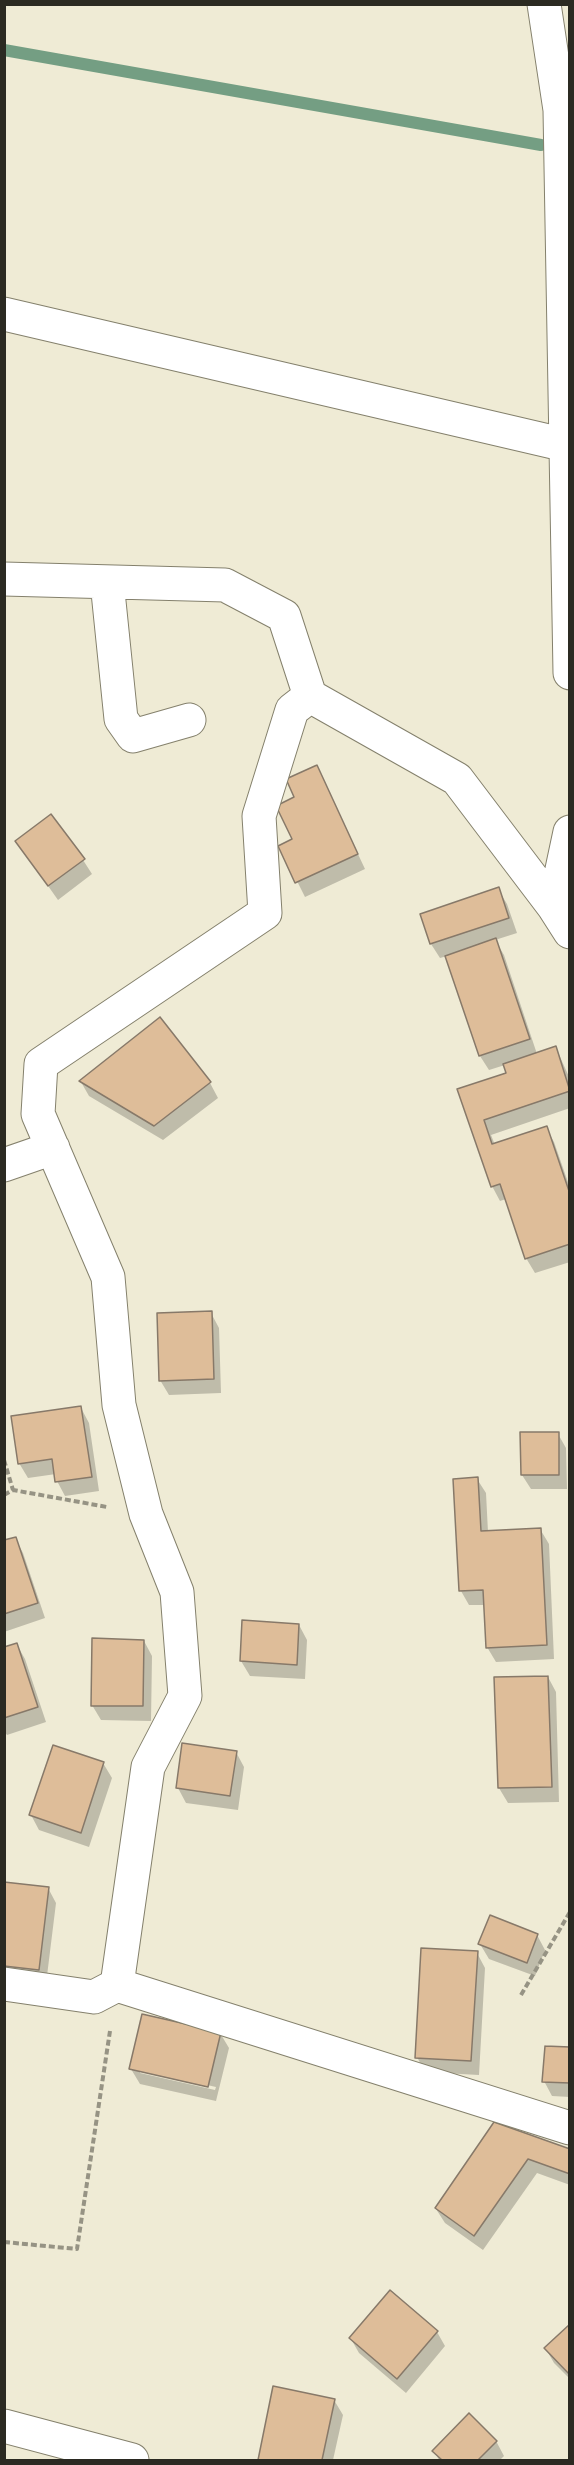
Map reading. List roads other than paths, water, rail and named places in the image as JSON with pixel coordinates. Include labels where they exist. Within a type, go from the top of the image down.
[{"type":"street","points":[[544,4],[560,110],[570,673]]},
{"type":"street","points":[[4,314],[567,446]]},
{"type":"street","points":[[4,579],[225,585],[284,616],[310,696],[457,779],[562,920]]},
{"type":"street","points":[[106,582],[121,719],[133,736],[189,720]]},
{"type":"street","points":[[117,1985],[148,1767],[185,1696],[177,1592],[146,1514],[119,1405],[108,1277],[38,1114],[41,1064],[265,913],[259,816],[292,710],[310,696]]},
{"type":"street","points":[[562,920],[570,832]]},
{"type":"street","points":[[4,1165],[52,1148]]},
{"type":"street","points":[[4,1984],[94,1997],[117,1985],[570,2128]]},
{"type":"street","points":[[4,2426],[46,2448],[132,2460]]},
{"type":"waterway","points":[[4,50],[541,145]]}]
